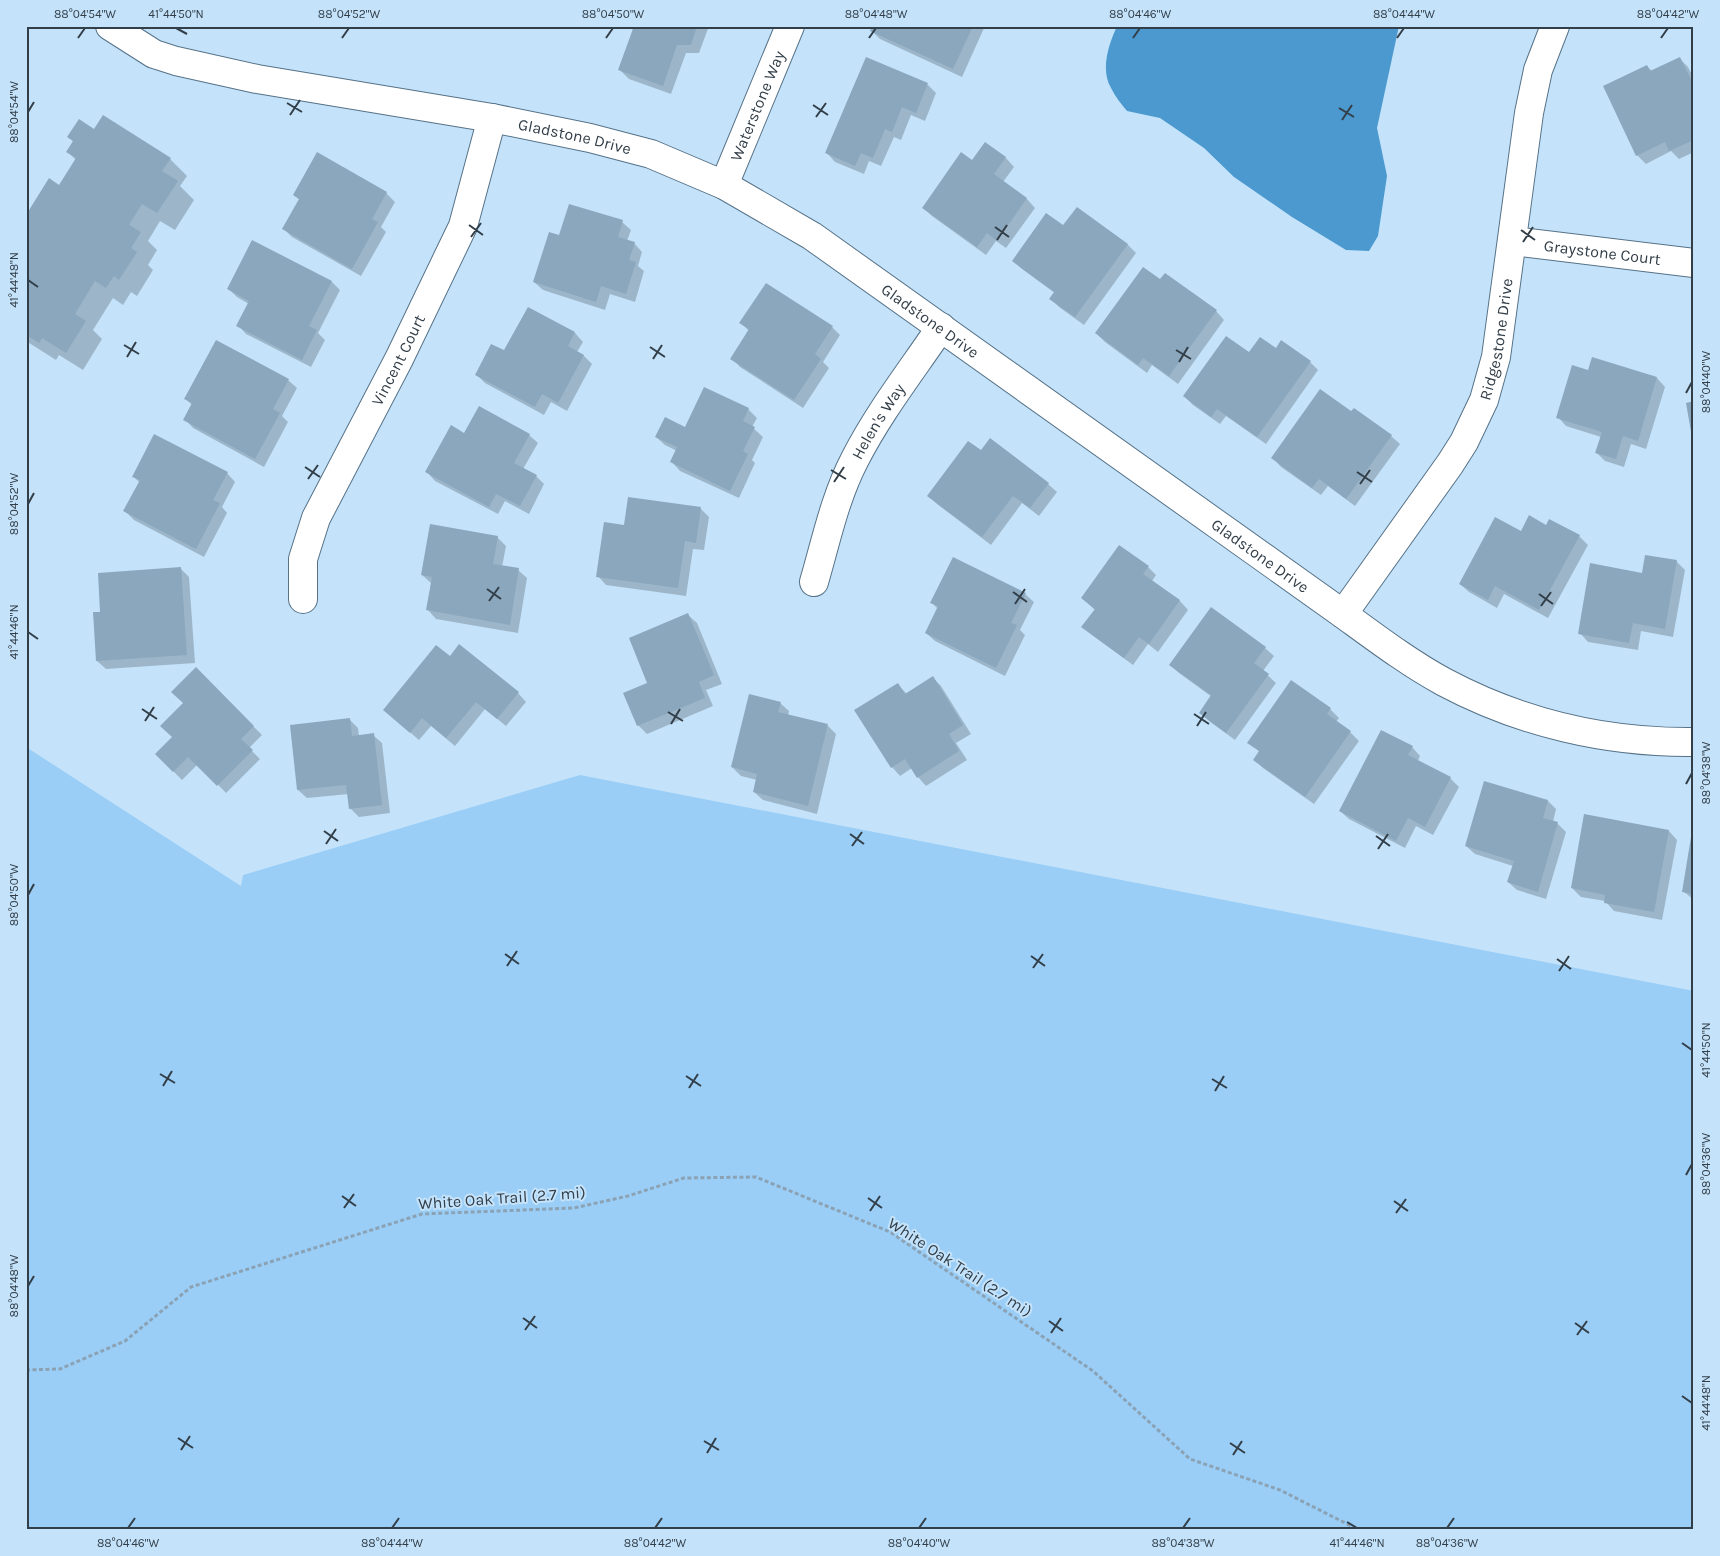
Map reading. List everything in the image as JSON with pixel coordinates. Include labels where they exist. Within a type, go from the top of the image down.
[{"type":"street","name":"Gladstone Drive","points":[[110,26],[154,54],[176,61],[257,78],[492,118],[590,138],[651,154],[724,185],[812,236],[1343,614],[1413,663],[1444,682],[1478,699],[1556,726],[1628,739],[1694,742]]},
{"type":"street","name":"Waterstone Way","points":[[724,185],[790,26]]},
{"type":"street","name":"Ridgestone Drive","points":[[1343,614],[1450,464],[1464,442],[1484,400],[1496,357],[1529,113],[1538,70],[1555,26]]},
{"type":"street","name":"Vincent Court","points":[[303,599],[304,559],[316,518],[399,359],[463,226],[492,118]]},
{"type":"street","name":"Graystone Court","points":[[1512,242],[1694,263]]},
{"type":"street","name":"Helen's Way","points":[[814,582],[835,506],[854,460],[872,427],[941,327]]},
{"type":"path","name":"White Oak Trail (2.7 mi)","points":[[26,1370],[60,1369],[125,1341],[191,1286],[422,1214],[574,1208],[628,1196],[684,1178],[756,1177],[890,1232],[1093,1371],[1190,1459],[1280,1490],[1359,1530]]},
{"type":"shaded area","points":[[1117,26],[1399,26],[1377,128],[1387,176],[1378,236],[1369,251],[1346,250],[1292,217],[1234,177],[1204,148],[1160,118],[1127,111],[1113,91],[1106,73],[1107,57]]},
{"type":"shaded area","points":[[26,747],[241,886],[243,875],[580,775],[1694,991],[1694,1530],[26,1530]]},
{"type":"building","points":[[634,26],[697,26],[691,45],[677,45],[663,86],[618,70]]},
{"type":"building","points":[[872,26],[973,26],[953,69],[870,31]]},
{"type":"building","points":[[866,57],[928,83],[916,113],[902,107],[892,132],[885,129],[873,158],[861,153],[855,166],[825,153]]},
{"type":"building","points":[[1680,57],[1694,86],[1694,140],[1669,151],[1665,142],[1636,156],[1603,86],[1647,65],[1650,71]]},
{"type":"building","points":[[103,115],[171,158],[162,171],[178,181],[157,213],[142,204],[129,225],[141,232],[131,248],[137,252],[119,280],[114,276],[106,288],[95,281],[75,314],[86,321],[66,353],[42,338],[39,343],[26,335],[26,215],[49,178],[59,185],[76,158],[66,152],[73,141],[67,137],[79,119],[94,129]]},
{"type":"building","points":[[985,142],[1006,157],[994,174],[1027,198],[997,241],[987,233],[977,247],[922,208],[961,152],[972,160]]},
{"type":"building","points":[[317,152],[387,192],[372,219],[378,222],[352,269],[282,229],[299,199],[293,195]]},
{"type":"building","points":[[569,204],[623,220],[618,237],[635,242],[629,260],[636,262],[626,294],[601,286],[596,302],[533,282],[549,232],[559,235]]},
{"type":"building","points":[[1077,207],[1128,244],[1075,317],[1049,299],[1054,292],[1012,261],[1046,213],[1063,225]]},
{"type":"building","points":[[252,240],[332,281],[309,326],[317,330],[302,360],[236,326],[249,301],[227,289]]},
{"type":"building","points":[[1143,267],[1160,279],[1165,273],[1217,310],[1169,376],[1143,358],[1138,365],[1095,333]]},
{"type":"building","points":[[766,283],[833,326],[815,354],[821,359],[794,400],[730,359],[749,329],[739,323]]},
{"type":"building","points":[[528,307],[575,332],[568,346],[584,355],[558,403],[542,394],[535,407],[475,375],[491,344],[504,350]]},
{"type":"building","points":[[1226,336],[1249,352],[1260,337],[1276,348],[1281,340],[1311,361],[1257,437],[1217,409],[1211,417],[1183,396]]},
{"type":"building","points":[[216,340],[289,379],[273,409],[280,413],[255,459],[183,420],[192,403],[184,399]]},
{"type":"building","points":[[1592,357],[1657,377],[1638,441],[1623,436],[1616,459],[1595,453],[1602,432],[1556,418],[1572,365],[1588,370]]},
{"type":"building","points":[[704,387],[749,408],[743,421],[755,427],[743,451],[748,454],[730,491],[670,462],[677,447],[655,437],[665,417],[685,427]]},
{"type":"building","points":[[1320,389],[1351,411],[1354,408],[1392,435],[1346,499],[1319,479],[1312,488],[1271,458]]},
{"type":"building","points":[[1694,401],[1694,443],[1693,443],[1686,403]]},
{"type":"building","points":[[479,406],[530,434],[514,463],[537,475],[520,506],[496,494],[489,507],[425,472],[451,425],[464,433]]},
{"type":"building","points":[[154,434],[228,472],[213,500],[220,503],[196,549],[123,511],[140,480],[132,477]]},
{"type":"building","points":[[990,438],[1049,483],[1030,508],[1013,496],[982,537],[927,496],[968,441],[981,450]]},
{"type":"building","points":[[628,497],[701,507],[696,543],[685,541],[678,588],[596,577],[604,522],[624,525]]},
{"type":"building","points":[[1529,515],[1546,525],[1549,519],[1580,535],[1539,610],[1495,586],[1488,600],[1459,584],[1495,517],[1521,531]]},
{"type":"building","points":[[430,524],[498,536],[493,564],[519,568],[510,625],[426,610],[432,577],[421,575]]},
{"type":"building","points":[[1119,545],[1149,566],[1143,574],[1180,600],[1149,644],[1139,637],[1124,658],[1081,627],[1095,609],[1081,598]]},
{"type":"building","points":[[1645,555],[1677,560],[1665,629],[1633,623],[1629,643],[1578,634],[1590,563],[1642,573]]},
{"type":"building","points":[[953,557],[1026,593],[1011,623],[1017,625],[996,668],[925,633],[938,606],[930,603]]},
{"type":"building","points":[[181,567],[187,655],[96,661],[93,612],[100,612],[98,573]]},
{"type":"building","points":[[1211,607],[1266,647],[1254,663],[1269,674],[1226,733],[1199,713],[1211,695],[1169,665]]},
{"type":"building","points":[[688,613],[714,675],[699,682],[705,698],[637,726],[623,693],[647,683],[629,638]]},
{"type":"building","points":[[459,644],[519,692],[497,719],[476,702],[446,738],[422,718],[410,733],[383,710],[436,645],[450,656]]},
{"type":"building","points":[[196,667],[254,726],[241,739],[253,750],[217,786],[188,757],[173,772],[155,754],[172,737],[160,726],[183,703],[171,692]]},
{"type":"building","points":[[933,676],[963,725],[949,734],[959,751],[917,778],[905,759],[891,768],[854,710],[898,683],[905,694]]},
{"type":"building","points":[[1291,680],[1331,708],[1327,714],[1351,731],[1305,797],[1253,760],[1259,751],[1247,743]]},
{"type":"building","points":[[749,694],[781,702],[778,712],[828,724],[808,806],[753,792],[757,774],[731,767]]},
{"type":"building","points":[[350,718],[352,736],[374,733],[382,805],[349,809],[346,785],[297,790],[290,725]]},
{"type":"building","points":[[1381,730],[1413,746],[1408,755],[1451,777],[1425,827],[1408,818],[1396,841],[1339,811]]},
{"type":"building","points":[[1484,781],[1548,800],[1543,818],[1558,822],[1538,892],[1507,882],[1514,861],[1465,846]]},
{"type":"building","points":[[1584,814],[1669,830],[1654,912],[1604,903],[1605,895],[1571,888]]},
{"type":"building","points":[[1694,825],[1694,894],[1682,892]]}]
